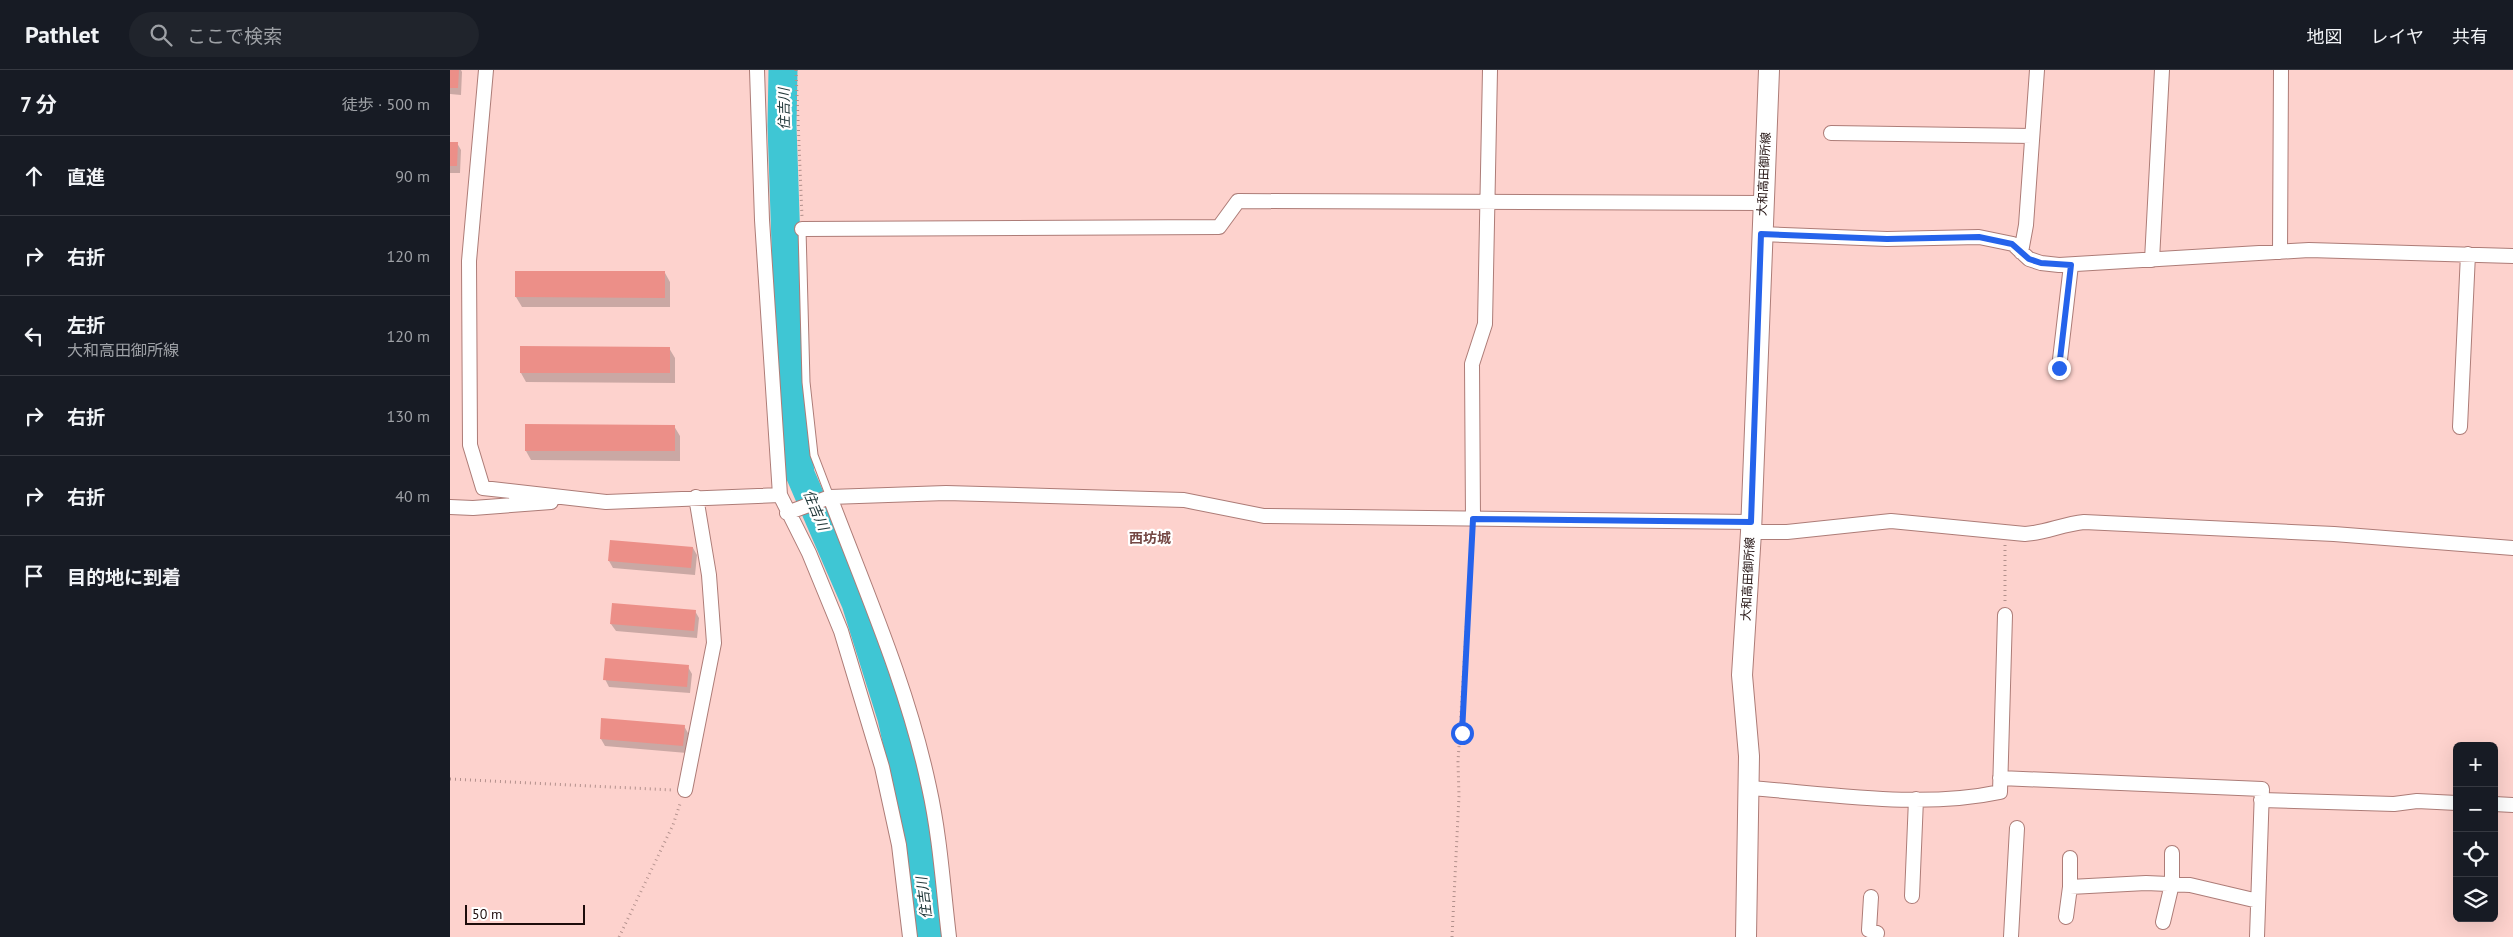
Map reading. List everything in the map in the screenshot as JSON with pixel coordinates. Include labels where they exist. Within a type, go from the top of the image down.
[{"type":"main road","name":"大和高田御所線","points":[[1746,937],[1750,788],[1748,732],[1742,675],[1751,527],[1761,234],[1769,70]]},
{"type":"street","points":[[486,70],[470,261],[470,445],[483,488],[606,502],[780,495]]},
{"type":"street","points":[[757,70],[762,220],[780,495],[787,513],[809,553],[841,630],[882,767],[899,845],[910,937]]},
{"type":"street","points":[[1473,519],[1472,364],[1486,324],[1486,202],[1490,70]]},
{"type":"street","points":[[2021,252],[2026,224],[2037,70]]},
{"type":"street","points":[[2152,260],[2162,70]]},
{"type":"street","points":[[2280,252],[2281,70]]},
{"type":"street","points":[[1832,133],[2032,136]]},
{"type":"street","points":[[802,229],[1220,227],[1238,201],[1763,203]]},
{"type":"street","points":[[1761,234],[1894,239],[1979,237],[2012,244],[2029,259],[2041,263],[2071,265],[2336,250],[2513,256]]},
{"type":"street","points":[[2460,427],[2468,254]]},
{"type":"street","points":[[2059,368],[2071,265]]},
{"type":"street","points":[[787,513],[830,497],[946,493],[1184,500],[1264,516],[1473,519],[1751,527],[1787,532],[1891,521],[2005,532],[2040,533],[2067,524],[2084,522],[2334,534],[2513,548]]},
{"type":"street","points":[[685,790],[714,643],[709,574],[696,497]]},
{"type":"street","points":[[830,497],[889,650],[917,742],[929,788],[950,937]]},
{"type":"street","points":[[450,508],[579,500]]},
{"type":"street","points":[[1750,788],[1952,799],[2000,792],[2005,614]]},
{"type":"street","points":[[2000,778],[2262,788],[2257,937]]},
{"type":"street","points":[[1912,896],[1916,798]]},
{"type":"street","points":[[2261,800],[2394,804],[2417,801],[2453,803]]},
{"type":"street","points":[[2498,804],[2513,805]]},
{"type":"street","points":[[2011,937],[2017,828]]},
{"type":"street","points":[[2163,922],[2172,884],[2172,853]]},
{"type":"street","points":[[2066,917],[2070,888],[2070,858]]},
{"type":"street","points":[[2070,888],[2146,883],[2190,885],[2258,901]]},
{"type":"street","points":[[1871,897],[1870,930],[1876,933],[1876,937]]},
{"type":"lane","points":[[802,229],[807,391],[814,455],[830,497]]},
{"type":"path","points":[[796,70],[802,229]]},
{"type":"path","points":[[1452,937],[1459,796],[1458,762],[1473,519]]},
{"type":"path","points":[[2005,532],[2005,614]]},
{"type":"path","points":[[450,779],[685,790],[673,825],[619,937]]},
{"type":"building","points":[[450,70],[459,70],[458,88],[450,88]]},
{"type":"building","points":[[450,142],[458,142],[457,166],[450,166]]},
{"type":"building","points":[[515,271],[665,271],[665,298],[515,297]]},
{"type":"building","points":[[520,346],[670,347],[670,373],[520,373]]},
{"type":"building","points":[[525,424],[675,425],[675,451],[525,451]]},
{"type":"building","points":[[610,540],[693,547],[691,568],[608,561]]},
{"type":"building","points":[[612,603],[696,610],[694,631],[610,624]]},
{"type":"building","points":[[605,658],[689,665],[687,687],[603,680]]},
{"type":"building","points":[[601,718],[685,725],[683,746],[600,739]]},
{"type":"waterway","name":"住吉川","points":[[783,70],[782,126],[791,391],[800,474],[856,603],[892,718],[914,817],[928,937]]},
{"type":"district","name":"西坊城","points":[[1150,538]]},
{"type":"route","points":[[1462,733],[1473,519],[1751,522],[1761,234],[1887,239],[1979,237],[2012,244],[2029,259],[2041,263],[2071,265],[2059,368]]}]
